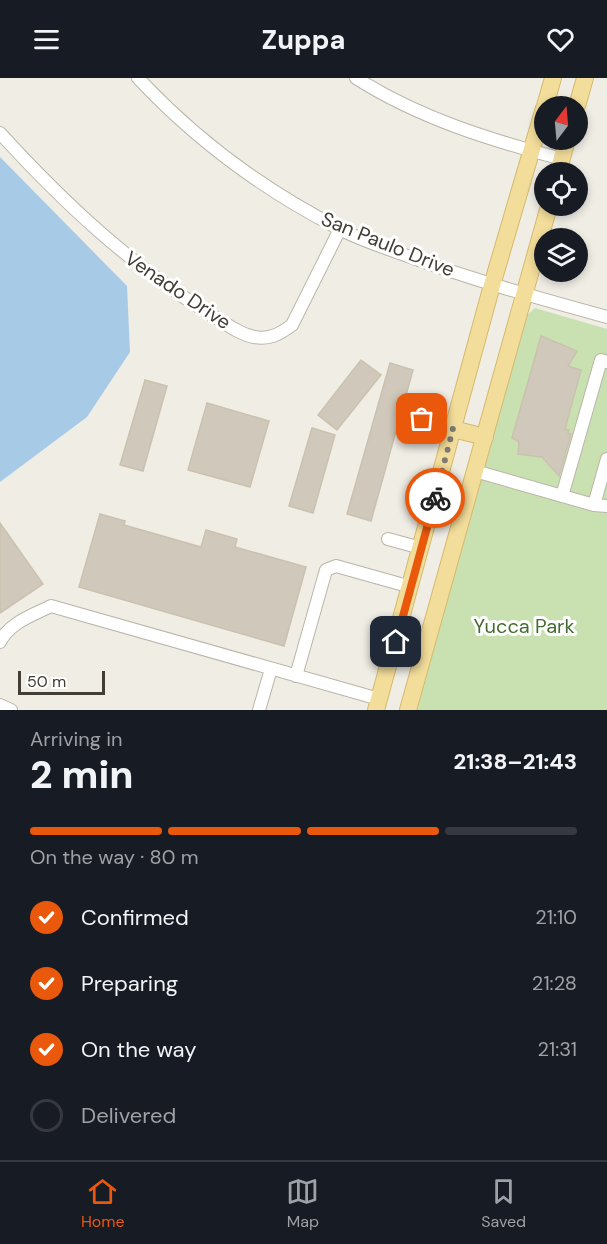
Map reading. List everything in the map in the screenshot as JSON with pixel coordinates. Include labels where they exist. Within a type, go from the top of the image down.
[{"type":"main road","points":[[548,96],[554,78]]},
{"type":"main road","points":[[580,96],[585,78]]},
{"type":"main road","points":[[378,704],[492,285],[534,142]]},
{"type":"main road","points":[[408,710],[546,216]]},
{"type":"main road","points":[[453,429],[484,437]]},
{"type":"street","name":"San Paulo Drive","points":[[138,78],[207,143],[280,194],[340,230],[423,262],[492,285],[607,317]]},
{"type":"street","points":[[356,78],[402,104],[436,119],[460,129],[531,151],[552,162]]},
{"type":"street","name":"Venado Drive","points":[[0,133],[38,175],[104,237],[196,305],[252,337],[270,337],[292,324],[340,230]]},
{"type":"street","points":[[562,496],[601,360],[607,362]]},
{"type":"street","points":[[422,419],[453,429]]},
{"type":"street","points":[[594,505],[607,459]]},
{"type":"street","points":[[475,471],[594,505],[607,506]]},
{"type":"street","points":[[388,539],[421,548]]},
{"type":"street","points":[[296,676],[326,570],[336,566],[411,587]]},
{"type":"street","points":[[0,642],[3,635],[23,619],[51,606],[296,676],[378,704]]},
{"type":"street","points":[[260,710],[271,669]]},
{"type":"street","points":[[0,705],[11,710]]},
{"type":"green space","name":"Yucca Park","points":[[535,308],[607,329],[607,710],[415,710],[525,317]]},
{"type":"water","points":[[0,157],[127,286],[130,352],[87,417],[0,482]]},
{"type":"building","points":[[541,336],[577,351],[568,366],[581,370],[565,429],[571,434],[559,476],[542,457],[518,454],[519,442],[512,438]]},
{"type":"building","points":[[361,360],[381,375],[337,430],[318,415]]},
{"type":"building","points":[[390,363],[413,370],[371,521],[347,514]]},
{"type":"building","points":[[145,380],[167,386],[143,471],[120,465]]},
{"type":"building","points":[[207,403],[269,421],[250,487],[188,470]]},
{"type":"building","points":[[312,428],[335,435],[313,513],[289,506]]},
{"type":"building","points":[[100,514],[125,521],[124,525],[201,547],[206,530],[237,539],[235,547],[306,567],[284,646],[79,587]]},
{"type":"building","points":[[0,523],[43,584],[0,613]]},
{"type":"way so far","points":[[422,419],[453,429],[435,498]]},
{"type":"route","points":[[396,642],[435,498]]}]
